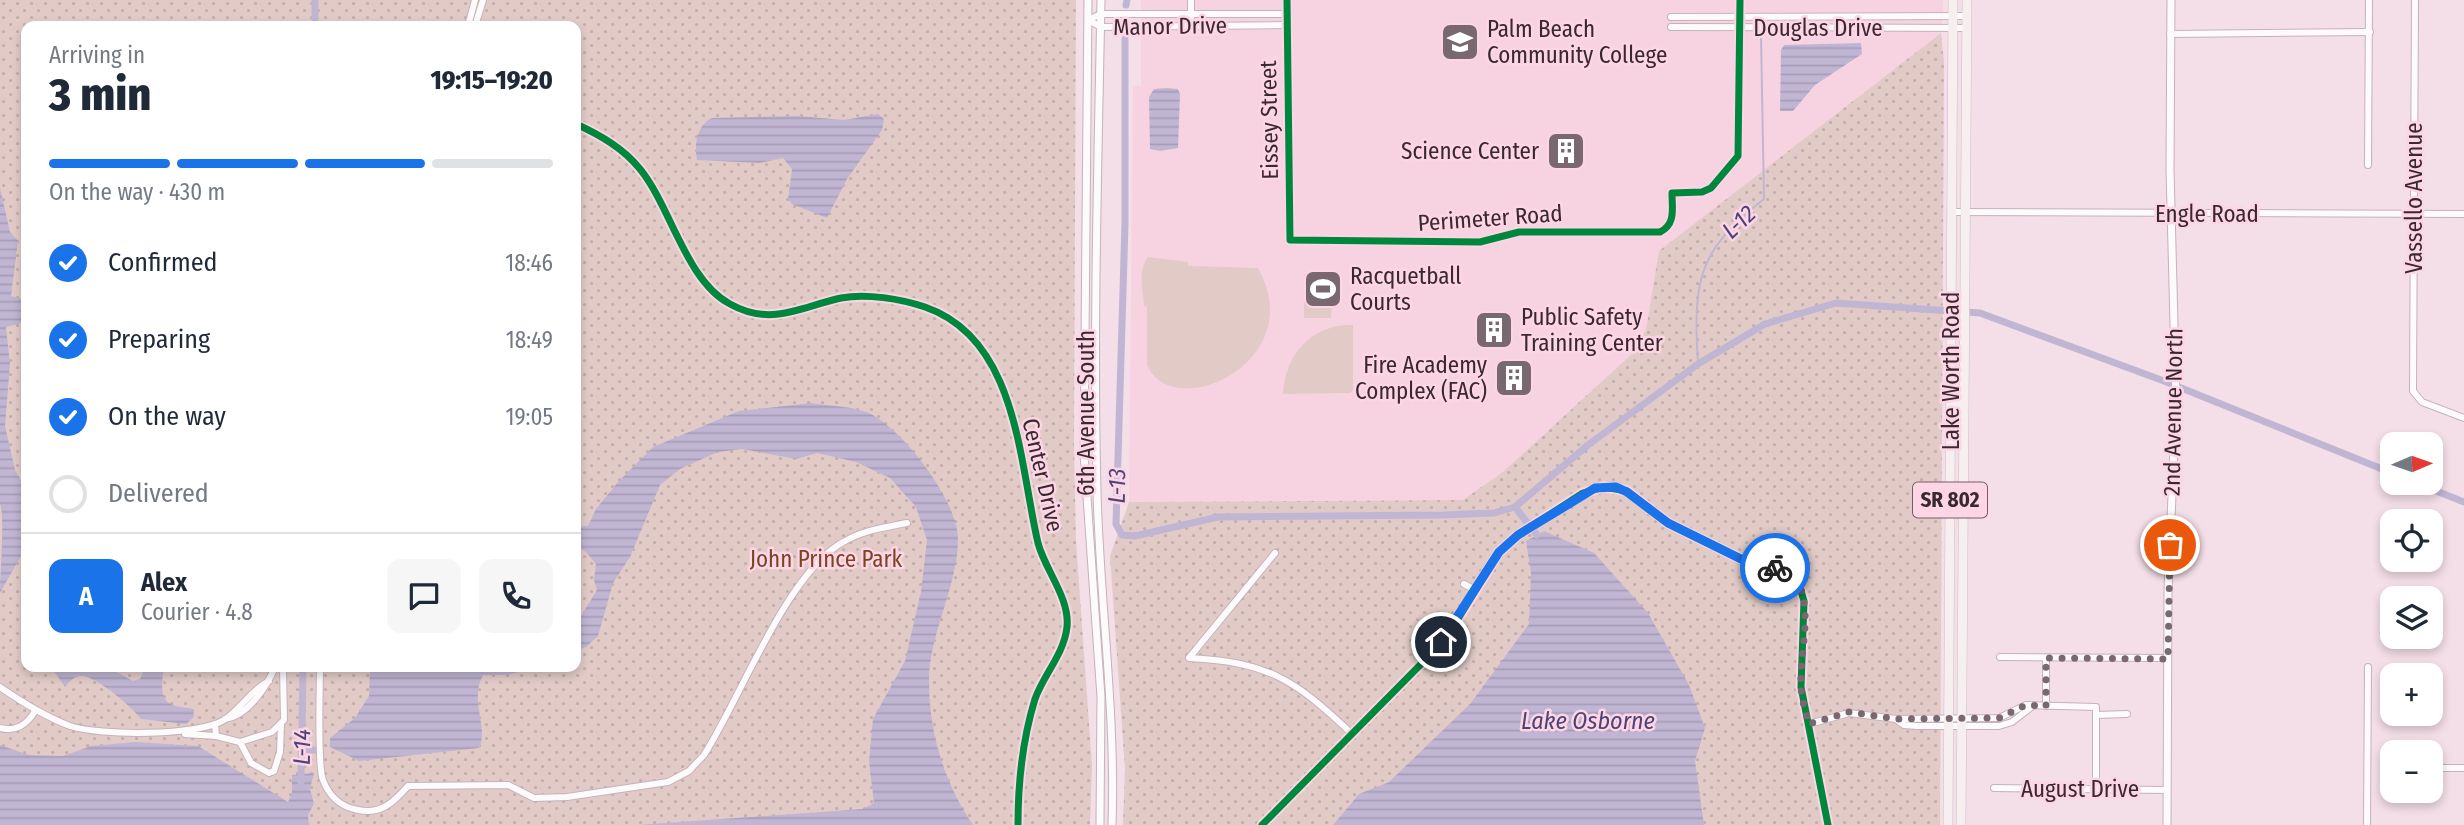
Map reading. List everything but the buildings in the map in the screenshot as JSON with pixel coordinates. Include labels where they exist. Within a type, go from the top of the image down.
[{"type":"main road","name":"Lake Worth Road","points":[[1948,825],[1953,0]]},
{"type":"main road","name":"Lake Worth Road","points":[[1961,825],[1967,0]]},
{"type":"main road","points":[[1951,377],[1958,424],[1964,436]]},
{"type":"street","points":[[469,21],[475,0]]},
{"type":"street","points":[[477,21],[484,0]]},
{"type":"street","name":"6th Avenue South","points":[[1088,0],[1084,468],[1101,697],[1100,825]]},
{"type":"street","name":"6th Avenue South","points":[[1101,0],[1096,452],[1099,539],[1114,740],[1112,825]]},
{"type":"street","points":[[1191,0],[1191,26]]},
{"type":"street","name":"Eissey Street","points":[[1287,0],[1290,240]]},
{"type":"street","name":"Perimeter Road","points":[[1290,240],[1480,242],[1519,232],[1660,232],[1669,228],[1672,222],[1672,193],[1702,192],[1711,188],[1737,162],[1740,0]]},
{"type":"street","name":"2nd Avenue North","points":[[2167,825],[2168,659],[2176,401],[2171,214],[2171,0]]},
{"type":"street","points":[[2368,165],[2369,0]]},
{"type":"street","name":"Vassello Avenue","points":[[2415,0],[2415,395],[2422,402],[2464,418]]},
{"type":"street","name":"Manor Drive","points":[[1088,20],[1101,14],[1287,14]]},
{"type":"street","name":"Douglas Drive","points":[[1671,17],[1966,16]]},
{"type":"street","name":"Manor Drive","points":[[1088,20],[1101,27],[1287,25]]},
{"type":"street","name":"Douglas Drive","points":[[1671,27],[1966,28]]},
{"type":"street","points":[[2170,34],[2370,32]]},
{"type":"street","name":"Center Drive","points":[[581,127],[615,145],[640,169],[704,280],[727,303],[746,313],[773,317],[792,314],[842,298],[888,299],[956,320],[975,338],[1004,393],[1024,467],[1039,546],[1061,597],[1068,624],[1064,642],[1036,697],[1028,730],[1018,825]]},
{"type":"street","name":"Engle Road","points":[[1951,212],[2464,214]]},
{"type":"street","points":[[1262,825],[1428,657],[1453,627],[1499,552],[1518,535],[1583,493],[1595,488],[1616,487],[1640,499],[1668,523],[1741,559],[1793,574],[1804,601],[1801,687],[1828,825]]},
{"type":"street","points":[[320,672],[322,778],[339,803],[358,810],[377,811],[394,802],[408,786],[424,784],[508,786],[534,798],[668,782],[689,771],[704,755],[810,568],[845,540],[871,530],[907,523]]},
{"type":"street","points":[[1275,553],[1189,658],[1261,668],[1287,678],[1310,694],[1351,733]]},
{"type":"street","points":[[1464,584],[1475,590]]},
{"type":"street","points":[[2000,657],[2168,659]]},
{"type":"street","points":[[2046,658],[2046,706]]},
{"type":"street","points":[[2367,825],[2368,667]]},
{"type":"street","points":[[176,733],[231,719],[245,708],[273,672]]},
{"type":"street","points":[[240,741],[251,762],[271,773],[278,763],[281,725],[285,713],[283,672]]},
{"type":"street","points":[[270,678],[279,679],[283,691]]},
{"type":"street","points":[[0,687],[35,711],[74,727],[216,736],[240,741],[272,732],[281,725]]},
{"type":"street","points":[[1809,724],[1849,712],[1896,719],[1904,725],[1999,718],[2034,705],[2096,707],[2096,789]]},
{"type":"street","points":[[0,728],[18,728],[26,723],[35,711]]},
{"type":"street","points":[[2096,715],[2127,714]]},
{"type":"street","points":[[215,724],[216,736]]},
{"type":"street","points":[[2443,768],[2464,768]]},
{"type":"street","name":"August Drive","points":[[1994,789],[2167,790]]},
{"type":"shaded area","points":[[1141,0],[1943,0],[1943,11],[1941,33],[1660,251],[1646,330],[1634,352],[1504,471],[1463,500],[1129,502],[1133,86],[1141,86]]},
{"type":"green space","name":"John Prince Park","points":[[0,0],[1076,0],[1074,442],[1076,541],[1092,766],[1090,825],[0,825]]},
{"type":"green space","points":[[1941,33],[1944,62],[1940,825],[1123,825],[1125,769],[1110,556],[1129,502],[1463,500],[1504,471],[1634,352],[1646,330],[1659,251]]},
{"type":"green space","points":[[1148,257],[1188,262],[1188,266],[1258,268],[1270,302],[1267,331],[1253,356],[1232,374],[1208,385],[1183,388],[1161,382],[1147,365],[1147,307],[1144,306],[1142,281]]},
{"type":"green space","name":"Racquetball Courts","points":[[1304,274],[1341,275],[1341,303],[1332,303],[1331,318],[1304,318]]},
{"type":"green space","points":[[1353,325],[1353,390],[1350,393],[1283,394],[1289,366],[1303,344],[1325,330]]},
{"type":"water","points":[[1861,43],[1862,54],[1815,85],[1793,111],[1780,111],[1781,50],[1784,45]]},
{"type":"water","points":[[1154,89],[1178,89],[1180,94],[1178,148],[1160,151],[1150,149],[1149,97]]},
{"type":"water","points":[[878,114],[884,119],[882,130],[847,179],[827,218],[792,204],[788,199],[792,169],[783,158],[760,163],[697,160],[696,148],[700,130],[712,118],[798,116],[844,120]]},
{"type":"water","points":[[0,188],[10,232],[18,241],[11,296],[21,299],[21,323],[6,327],[10,364],[5,426],[15,470],[21,480],[21,556],[0,593]]},
{"type":"water","points":[[811,403],[869,413],[897,434],[939,487],[956,523],[958,539],[949,592],[930,663],[930,700],[935,738],[946,774],[973,825],[638,825],[863,809],[874,803],[869,761],[873,719],[905,661],[921,592],[927,540],[916,507],[890,478],[856,462],[817,453],[796,459],[742,449],[718,452],[680,469],[660,485],[630,557],[613,583],[598,636],[581,649],[581,616],[597,590],[594,580],[596,564],[581,549],[581,526],[588,526],[596,509],[618,482],[653,447],[739,411]]},
{"type":"water","name":"Lake Osborne","points":[[1544,531],[1594,553],[1648,613],[1689,685],[1705,728],[1695,761],[1704,825],[1333,825],[1359,794],[1389,782],[1470,704],[1529,624],[1531,573],[1526,541]]},
{"type":"water","points":[[54,672],[117,672],[133,681],[140,679],[143,672],[163,672],[162,690],[166,700],[176,706],[193,709],[194,717],[186,724],[141,719],[114,694],[83,676],[78,676],[65,687]]},
{"type":"water","points":[[370,672],[518,672],[483,675],[478,694],[482,732],[479,748],[359,761],[330,747],[330,738],[355,718],[369,696]]},
{"type":"water","points":[[135,742],[198,746],[288,802],[292,793],[292,775],[314,773],[310,789],[314,804],[308,815],[309,825],[0,825],[0,745],[29,755],[63,756],[91,746]]},
{"type":"waterway","name":"L-14","points":[[315,0],[315,21]]},
{"type":"waterway","name":"L-13","points":[[1126,5],[1127,0]]},
{"type":"waterway","name":"L-12","points":[[1698,364],[1697,311],[1704,270],[1712,252],[1725,235],[1764,199],[1761,36]]},
{"type":"waterway","points":[[1125,39],[1125,224],[1116,524],[1122,535],[1135,536],[1218,517],[1442,515],[1494,513],[1515,507],[1588,445],[1698,364],[1765,324],[1836,303],[1980,313],[2164,381],[2380,468]]},
{"type":"waterway","points":[[2443,494],[2464,502]]},
{"type":"waterway","points":[[1515,507],[1537,535]]},
{"type":"waterway","name":"L-14","points":[[301,782],[303,672]]},
{"type":"waterway","points":[[302,750],[316,750]]},
{"type":"cycle path","points":[[1287,0],[1290,240],[1480,242],[1519,232],[1660,232],[1671,220],[1672,193],[1702,192],[1711,188],[1738,156],[1740,0]]},
{"type":"cycle path","points":[[581,126],[611,143],[640,169],[661,203],[690,261],[715,293],[730,304],[745,311],[772,315],[851,297],[894,299],[925,307],[956,323],[979,346],[997,374],[1018,441],[1038,543],[1065,605],[1067,616],[1062,646],[1035,699],[1027,729],[1018,825]]},
{"type":"cycle path","points":[[1262,825],[1428,657],[1453,627],[1499,552],[1518,535],[1583,493],[1604,487],[1627,491],[1668,523],[1741,559],[1793,574],[1798,581],[1804,601],[1801,687],[1828,825]]},
{"type":"way so far","points":[[1775,568],[1793,574],[1801,588],[1804,601],[1801,687],[1809,724],[1849,712],[1896,719],[1999,718],[2026,705],[2046,706],[2046,658],[2168,659],[2170,545]]},
{"type":"place","name":"Palm Beach Community College","points":[[1460,42]]},
{"type":"place","name":"Science Center","points":[[1566,151]]},
{"type":"place","name":"Racquetball Courts","points":[[1323,289]]},
{"type":"place","name":"Public Safety Training Center","points":[[1494,330]]},
{"type":"place","name":"Fire Academy Complex (FAC)","points":[[1514,378]]},
{"type":"route","points":[[1441,642],[1499,552],[1518,535],[1595,488],[1616,487],[1640,499],[1668,523],[1716,544],[1741,559],[1775,568]]}]
